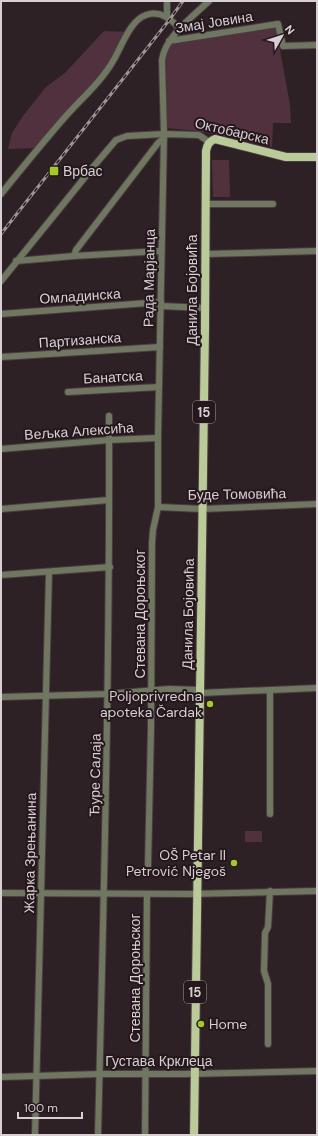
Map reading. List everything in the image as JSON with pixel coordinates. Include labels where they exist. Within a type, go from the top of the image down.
[{"type":"main road","name":"Октобарска","points":[[209,142],[215,139],[286,157],[317,157]]},
{"type":"main road","name":"Данила Бојовића","points":[[194,1135],[203,508],[206,151],[209,142]]},
{"type":"street","points":[[167,1],[167,16]]},
{"type":"street","points":[[169,41],[209,1]]},
{"type":"street","points":[[1,194],[40,145],[108,69],[128,32],[139,19],[149,14],[167,16],[180,29]]},
{"type":"street","name":"Змај Јовина","points":[[169,41],[278,24],[283,46],[317,45]]},
{"type":"street","name":"Рада Марјанца","points":[[158,507],[164,136],[161,66],[164,49],[169,41]]},
{"type":"street","name":"Октобарска","points":[[1,280],[112,143],[127,136],[199,135],[209,142]]},
{"type":"street","points":[[74,256],[76,250],[164,136]]},
{"type":"street","points":[[206,204],[273,204]]},
{"type":"street","points":[[16,261],[161,251]]},
{"type":"street","points":[[206,254],[317,251]]},
{"type":"street","name":"Омладинска","points":[[1,314],[161,304],[205,308]]},
{"type":"street","name":"Партизанска","points":[[1,357],[160,347]]},
{"type":"street","name":"Банатска","points":[[68,392],[159,387]]},
{"type":"street","name":"Ђуре Салаја","points":[[98,1135],[110,567],[109,416]]},
{"type":"street","name":"Вељка Алексића","points":[[1,449],[110,440],[158,438]]},
{"type":"street","points":[[1,510],[109,500]]},
{"type":"street","name":"Буде Томовића","points":[[158,507],[203,508],[317,504]]},
{"type":"street","name":"Стевана Дороњског","points":[[148,866],[152,728],[152,530],[158,507]]},
{"type":"street","points":[[1,575],[110,567]]},
{"type":"street","name":"Жарка Зрењанина","points":[[35,1135],[48,572]]},
{"type":"street","points":[[1,697],[45,697],[151,690],[200,691],[317,688]]},
{"type":"street","points":[[270,690],[270,814]]},
{"type":"street","points":[[268,1044],[268,984],[264,971],[265,933],[268,927],[270,891]]},
{"type":"street","points":[[1,893],[197,894],[317,891]]},
{"type":"street","name":"Стевана Дороњског","points":[[145,1135],[147,894]]},
{"type":"street","name":"Густава Крклеца","points":[[1,1077],[317,1071]]},
{"type":"shaded area","points":[[274,27],[276,28],[290,105],[291,123],[273,123],[272,147],[198,131],[167,128],[166,49],[172,42]]},
{"type":"shaded area","points":[[104,31],[128,32],[114,61],[38,148],[8,149],[12,133],[23,116],[46,87],[65,73]]},
{"type":"shaded area","points":[[212,160],[229,160],[230,197],[213,197]]},
{"type":"shaded area","points":[[245,831],[262,831],[262,842],[245,842]]},
{"type":"railway","points":[[1,234],[183,1]]},
{"type":"place","name":"Врбас","points":[[54,171]]},
{"type":"place","name":"Poljoprivredna apoteka Čardak","points":[[210,704]]},
{"type":"place","name":"OŠ Petar II Petrović Njegoš","points":[[234,863]]},
{"type":"place","name":"Home","points":[[201,1024]]}]
